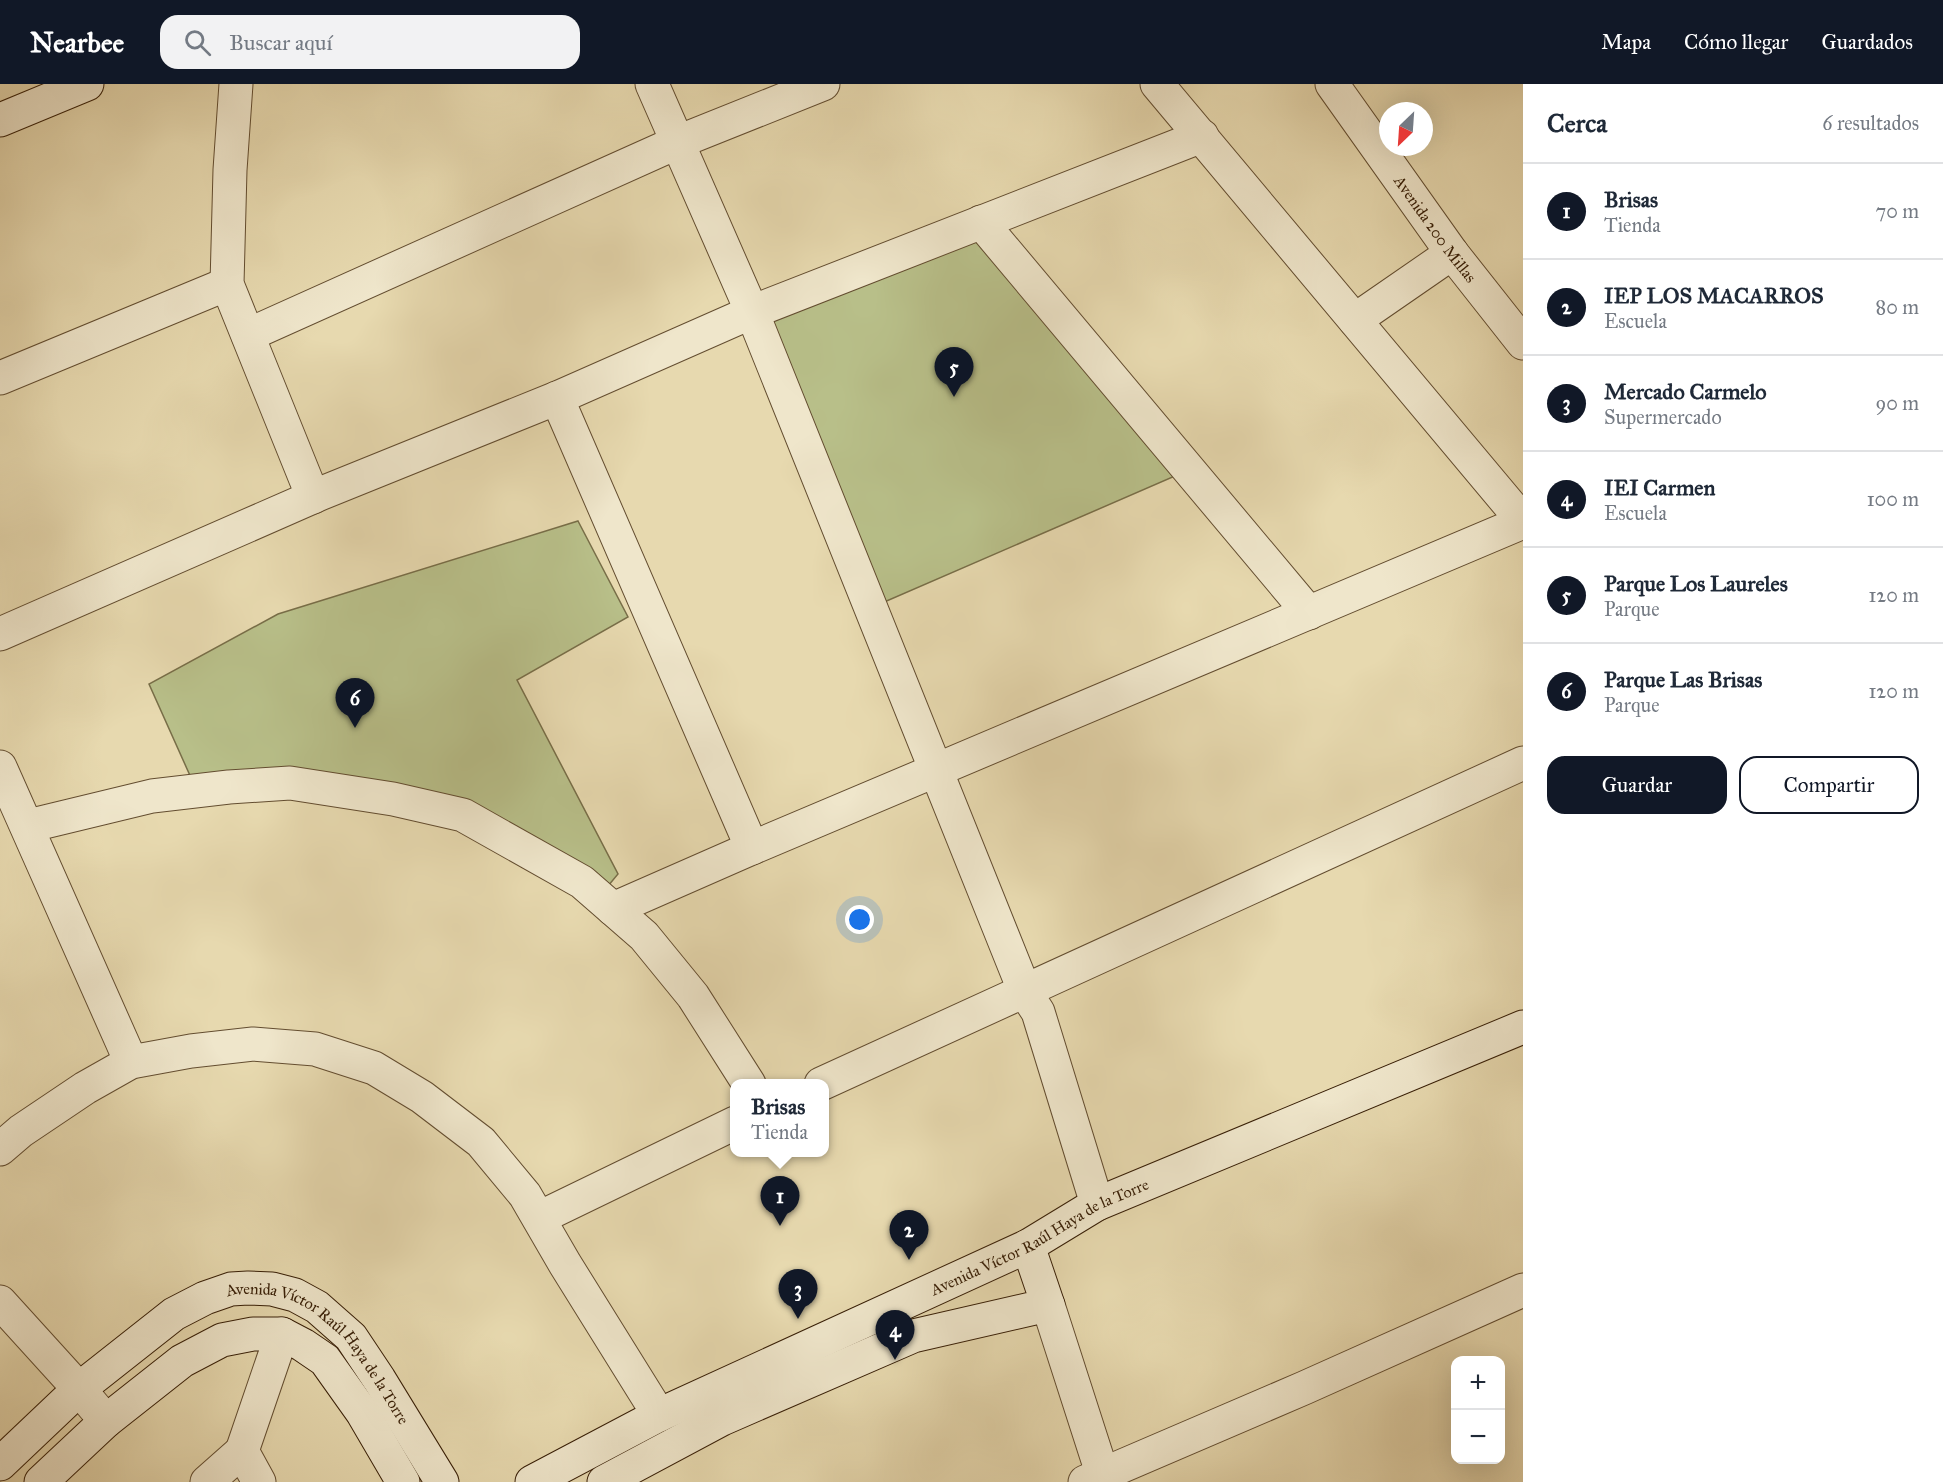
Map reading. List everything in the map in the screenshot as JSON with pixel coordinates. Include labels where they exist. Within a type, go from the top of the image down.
[{"type":"street","points":[[0,120],[87,84]]},
{"type":"street","points":[[236,84],[230,170],[227,284],[313,497]]},
{"type":"street","points":[[652,84],[752,312],[1025,992],[1038,1011],[1097,1204]]},
{"type":"street","points":[[248,335],[678,142],[823,84]]},
{"type":"street","points":[[613,909],[1523,522],[1157,84]]},
{"type":"street","name":"Avenida 200 Millas","points":[[1332,84],[1452,253],[1523,343]]},
{"type":"street","points":[[0,634],[313,497],[556,398],[752,312],[1202,136]]},
{"type":"street","points":[[981,222],[1309,613]]},
{"type":"street","points":[[1355,320],[1452,253]]},
{"type":"street","points":[[0,378],[227,284]]},
{"type":"street","points":[[556,398],[752,848]]},
{"type":"street","points":[[829,1079],[1523,763]]},
{"type":"street","points":[[0,767],[131,1062]]},
{"type":"street","points":[[27,826],[152,796],[290,783],[393,799],[463,815],[582,882],[644,936],[693,996],[746,1079]]},
{"type":"street","name":"Avenida Víctor Raúl Haya de la Torre","points":[[532,1482],[659,1415],[1028,1246],[1097,1204],[1523,1027]]},
{"type":"street","points":[[0,1149],[21,1131],[86,1088],[131,1062],[191,1051],[253,1044],[315,1049],[374,1068],[422,1097],[481,1142],[525,1195],[659,1415]]},
{"type":"street","points":[[539,1218],[730,1125]]},
{"type":"street","points":[[1028,1246],[1048,1305],[1098,1479],[1523,1290]]},
{"type":"street","name":"Avenida Víctor Raúl Haya de la Torre","points":[[0,1464],[79,1389],[174,1314],[205,1298],[231,1289],[248,1288],[272,1289],[295,1295],[317,1307],[351,1337],[442,1482]]},
{"type":"street","points":[[0,1302],[106,1421]]},
{"type":"street","points":[[605,1482],[722,1419],[913,1336],[1048,1305]]},
{"type":"street","name":"Avenida Víctor Raúl Haya de la Torre","points":[[41,1482],[106,1421],[182,1361],[222,1340],[252,1334],[282,1334],[325,1360],[362,1412],[403,1482]]},
{"type":"street","points":[[207,1482],[242,1451],[282,1334]]},
{"type":"street","points":[[242,1451],[259,1482]]},
{"type":"green space","points":[[978,235],[1175,476],[882,603],[766,318]]},
{"type":"green space","points":[[578,521],[628,617],[517,680],[618,874],[608,886],[468,806],[192,780],[149,684],[278,614]]},
{"type":"place","name":"Parque Los Laureles","points":[[954,397]]},
{"type":"place","name":"Parque Las Brisas","points":[[355,728]]},
{"type":"place","name":"Brisas","points":[[780,1226]]},
{"type":"place","name":"IEP LOS MACARROS","points":[[909,1260]]},
{"type":"place","name":"Mercado Carmelo","points":[[798,1319]]},
{"type":"place","name":"IEI Carmen","points":[[895,1360]]}]
